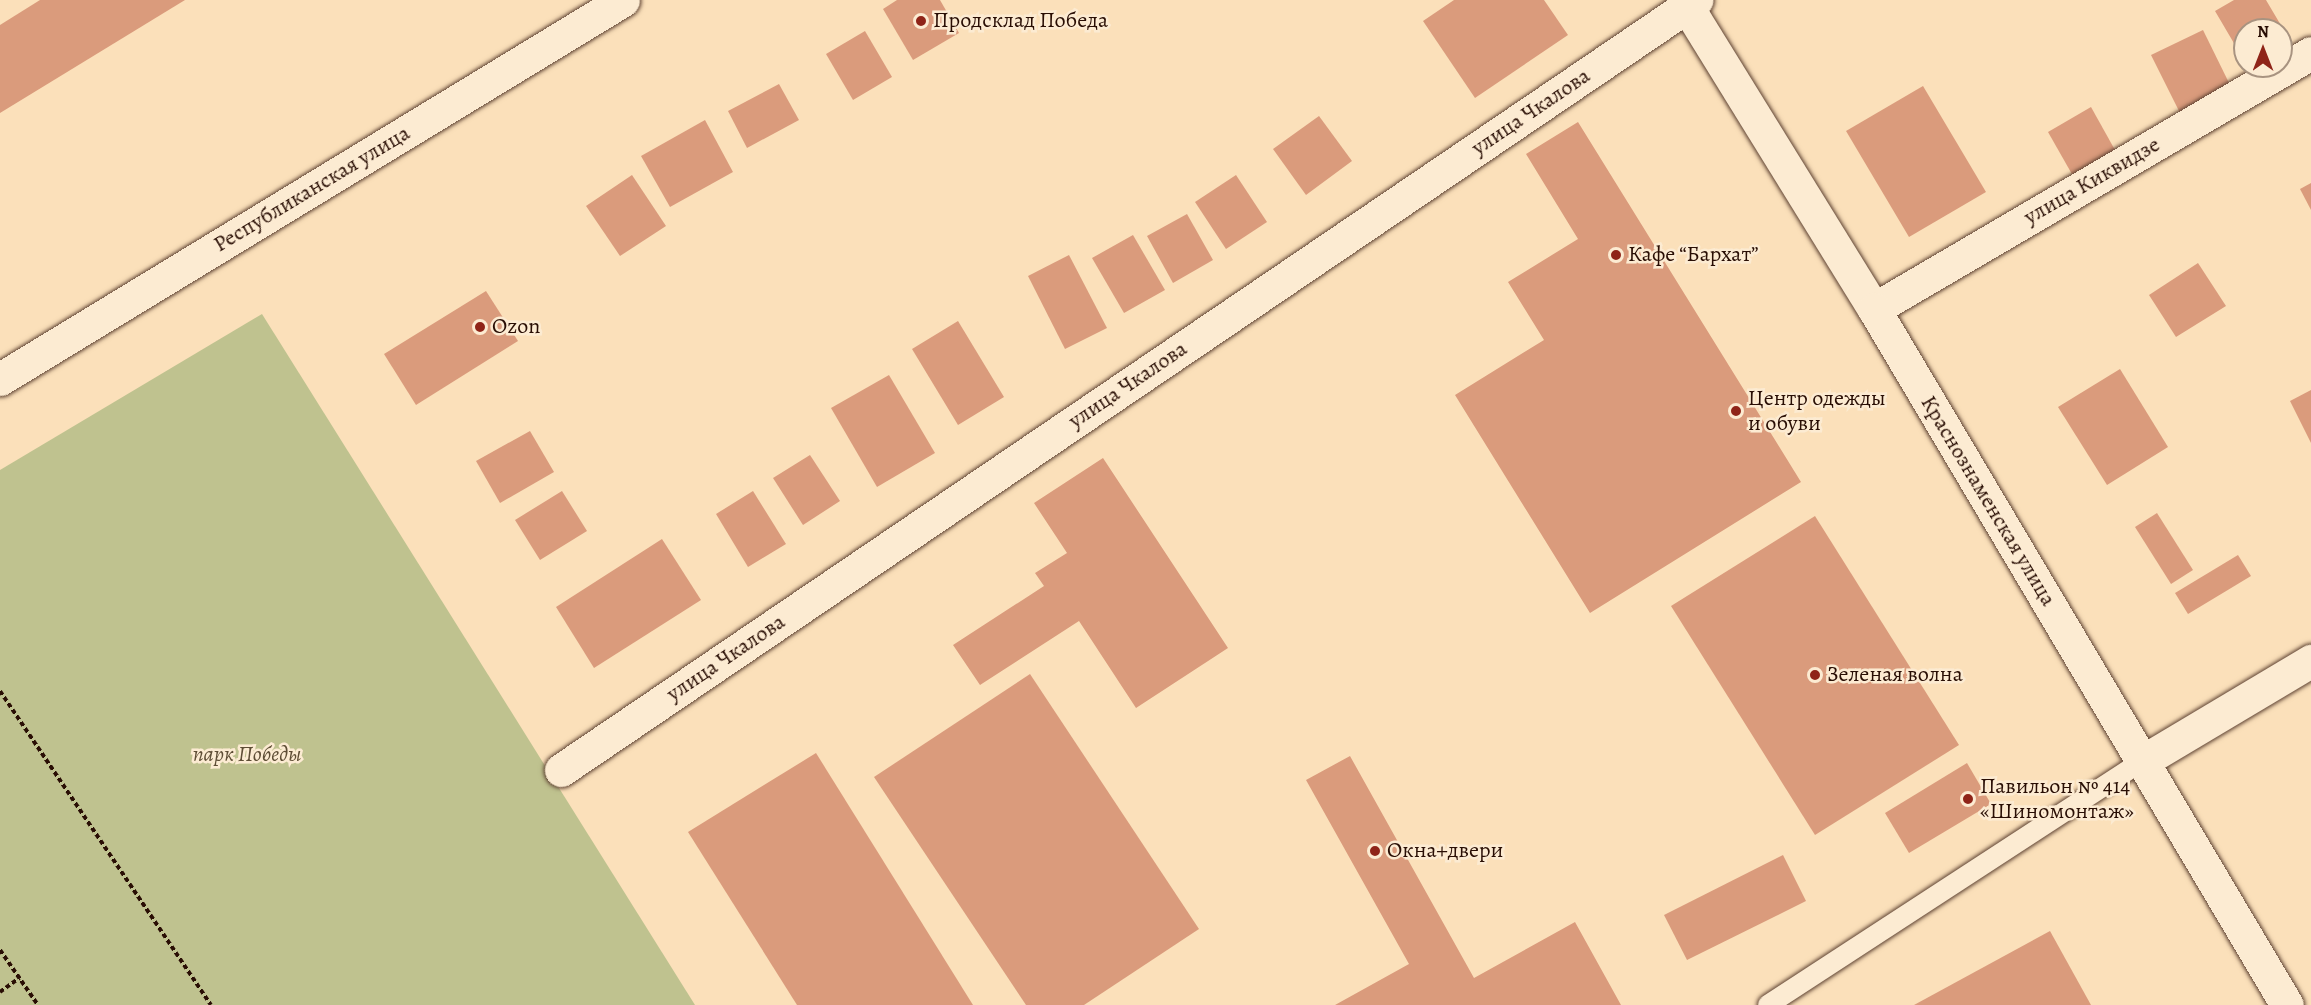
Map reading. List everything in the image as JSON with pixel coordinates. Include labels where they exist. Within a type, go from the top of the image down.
[{"type":"street","name":"Республиканская улица","points":[[0,379],[623,0]]},
{"type":"street","name":"Краснознаменская улица","points":[[1689,2],[2287,1005]]},
{"type":"street","name":"улица Чкалова","points":[[561,770],[1689,2]]},
{"type":"street","name":"улица Киквидзе","points":[[1874,309],[2311,53]]},
{"type":"street","points":[[2143,761],[2311,661]]},
{"type":"lane","points":[[1768,1005],[2143,761]]},
{"type":"path","points":[[0,691],[211,1005]]},
{"type":"path","points":[[0,950],[38,1005]]},
{"type":"path","points":[[0,992],[19,978]]},
{"type":"green space","name":"парк Победы","points":[[262,314],[695,1005],[0,1005],[0,470]]},
{"type":"building","points":[[40,0],[185,0],[0,113],[0,25]]},
{"type":"building","name":"Продсклад Победа","points":[[897,0],[940,0],[959,33],[913,60],[883,9]]},
{"type":"building","points":[[1454,0],[1544,0],[1568,35],[1475,98],[1423,21]]},
{"type":"building","points":[[2234,0],[2266,0],[2277,18],[2233,18],[2233,42],[2215,11]]},
{"type":"building","points":[[2203,30],[2232,89],[2181,115],[2151,55]]},
{"type":"building","points":[[865,31],[892,77],[853,100],[826,54]]},
{"type":"building","points":[[2293,46],[2298,54],[2293,57]]},
{"type":"building","points":[[779,84],[799,120],[747,148],[728,111]]},
{"type":"building","points":[[1923,86],[1986,192],[1909,237],[1846,131]]},
{"type":"building","points":[[2091,107],[2120,159],[2077,183],[2048,132]]},
{"type":"building","points":[[1319,116],[1352,161],[1306,195],[1273,149]]},
{"type":"building","points":[[705,120],[733,172],[670,207],[641,156]]},
{"type":"building","points":[[1578,122],[1801,482],[1590,613],[1455,395],[1544,340],[1508,282],[1578,239],[1526,154]]},
{"type":"building","points":[[632,175],[666,226],[620,256],[586,206]]},
{"type":"building","points":[[1236,175],[1267,222],[1226,249],[1195,202]]},
{"type":"building","points":[[2311,183],[2311,210],[2300,189]]},
{"type":"building","points":[[1187,214],[1213,260],[1173,283],[1147,236]]},
{"type":"building","points":[[1133,235],[1165,290],[1124,313],[1092,258]]},
{"type":"building","points":[[1069,255],[1107,328],[1065,349],[1028,276]]},
{"type":"building","points":[[2198,263],[2226,306],[2176,337],[2149,295]]},
{"type":"building","points":[[486,291],[518,341],[416,405],[384,354]]},
{"type":"building","points":[[958,321],[1004,397],[958,425],[912,349]]},
{"type":"building","points":[[2120,369],[2168,447],[2107,485],[2058,407]]},
{"type":"building","points":[[889,375],[935,453],[877,487],[831,408]]},
{"type":"building","points":[[2311,390],[2311,443],[2290,401]]},
{"type":"building","points":[[530,431],[554,472],[500,503],[476,461]]},
{"type":"building","points":[[810,455],[840,501],[803,525],[773,478]]},
{"type":"building","points":[[1103,458],[1228,648],[1136,708],[1079,621],[980,685],[953,645],[1044,586],[1035,573],[1067,553],[1034,503]]},
{"type":"building","points":[[562,491],[587,531],[540,560],[515,520]]},
{"type":"building","points":[[753,491],[786,544],[748,567],[716,514]]},
{"type":"building","points":[[2157,513],[2193,570],[2171,584],[2135,527]]},
{"type":"building","name":"Зеленая волна","points":[[1815,516],[1959,745],[1815,835],[1671,606]]},
{"type":"building","points":[[662,539],[701,600],[594,668],[556,607]]},
{"type":"building","points":[[2238,555],[2251,576],[2188,614],[2175,593]]},
{"type":"building","points":[[1030,674],[1199,929],[1084,1005],[1026,1005],[874,777]]},
{"type":"building","points":[[816,753],[973,1005],[797,1005],[688,832]]},
{"type":"building","name":"Окна+двери","points":[[1350,756],[1474,978],[1575,922],[1621,1005],[1335,1005],[1409,964],[1306,780]]},
{"type":"building","points":[[1967,763],[1991,804],[1909,853],[1885,813]]},
{"type":"building","points":[[1783,855],[1806,901],[1687,960],[1664,915]]},
{"type":"building","points":[[2050,931],[2091,1005],[1914,1005]]},
{"type":"place","name":"Продсклад Победа","points":[[921,21]]},
{"type":"place","name":"Кафе “Бархат”","points":[[1616,255]]},
{"type":"place","name":"Ozon","points":[[480,327]]},
{"type":"place","name":"Центр одежды и обуви","points":[[1736,411]]},
{"type":"place","name":"Зеленая волна","points":[[1815,675]]},
{"type":"place","name":"Павильон № 414 «Шиномонтаж»","points":[[1968,799]]},
{"type":"place","name":"Окна+двери","points":[[1375,851]]}]
